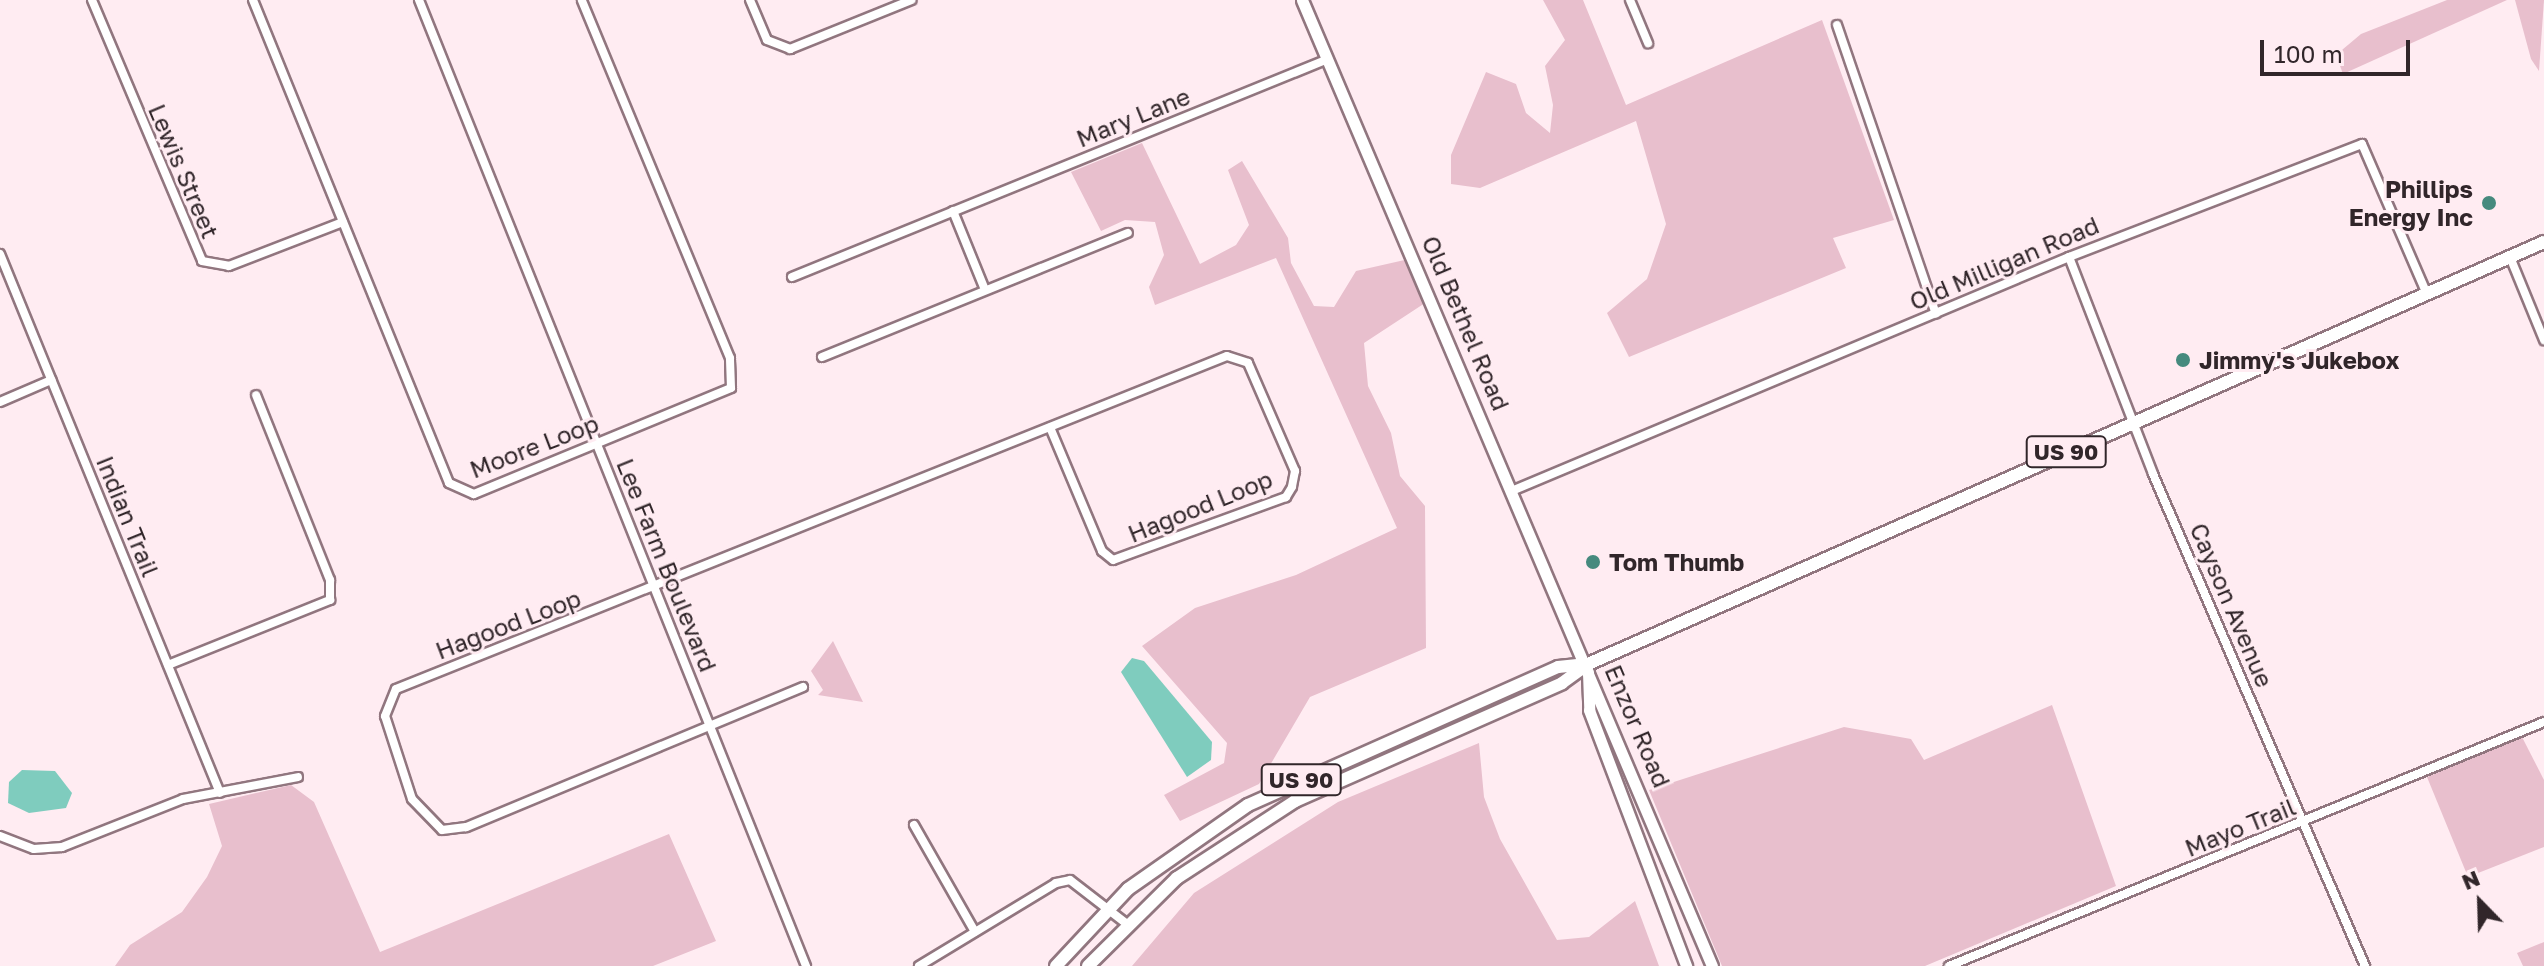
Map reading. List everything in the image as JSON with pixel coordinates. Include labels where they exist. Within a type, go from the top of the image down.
[{"type":"main road","name":"US 90","points":[[1088,966],[1127,924],[1207,854],[1266,817],[1562,683],[1588,664],[2544,242]]},
{"type":"main road","name":"US 90","points":[[1056,966],[1109,908],[1184,844],[1248,805],[1558,667],[1588,664]]},
{"type":"street","name":"Lewis Street","points":[[92,0],[202,261],[229,266],[343,222]]},
{"type":"street","name":"Moore Loop","points":[[253,0],[343,222],[460,493],[474,494],[731,388],[730,358],[582,0]]},
{"type":"street","name":"Lee Farm Boulevard","points":[[419,0],[806,966]]},
{"type":"street","points":[[750,0],[767,40],[790,49],[911,0]]},
{"type":"street","name":"Old Bethel Road","points":[[1302,0],[1588,664]]},
{"type":"street","points":[[1630,0],[1648,43]]},
{"type":"street","points":[[1837,25],[1936,314]]},
{"type":"street","name":"Mary Lane","points":[[792,277],[1328,59]]},
{"type":"street","name":"Old Milligan Road","points":[[1514,490],[2069,257],[2362,144],[2427,294]]},
{"type":"street","points":[[953,211],[985,290]]},
{"type":"street","points":[[822,357],[1128,233]]},
{"type":"street","name":"Indian Trail","points":[[0,254],[220,793]]},
{"type":"street","name":"Cayson Avenue","points":[[2069,257],[2134,424],[2301,822],[2365,966]]},
{"type":"street","points":[[2510,257],[2544,340]]},
{"type":"street","name":"Hagood Loop","points":[[710,728],[466,827],[442,830],[412,799],[385,716],[396,689],[1050,427],[1238,356],[1248,363],[1295,471],[1292,487],[1286,497],[1113,560],[1102,551],[1050,427]]},
{"type":"street","points":[[0,402],[51,380]]},
{"type":"street","points":[[168,665],[330,600],[330,580],[256,395]]},
{"type":"street","name":"Enzor Road","points":[[1588,664],[1589,710],[1686,966]]},
{"type":"street","name":"Enzor Road","points":[[1588,664],[1712,966]]},
{"type":"street","points":[[710,728],[803,687]]},
{"type":"street","name":"Mayo Trail","points":[[1949,966],[2544,722]]},
{"type":"street","points":[[0,836],[34,849],[62,847],[183,799],[298,777]]},
{"type":"street","points":[[914,825],[975,932]]},
{"type":"street","points":[[919,966],[1070,880],[1127,924]]},
{"type":"shaded area","points":[[1543,0],[1583,0],[1626,105],[1822,20],[1894,220],[1833,238],[1846,268],[1629,357],[1607,313],[1647,279],[1666,224],[1636,121],[1480,188],[1451,184],[1451,155],[1486,72],[1516,84],[1526,113],[1550,133],[1553,105],[1545,66],[1565,40]]},
{"type":"shaded area","points":[[2447,0],[2507,0],[2343,74],[2336,55],[2361,34]]},
{"type":"shaded area","points":[[2515,0],[2544,0],[2539,71],[2531,59]]},
{"type":"shaded area","points":[[1142,143],[1200,264],[1236,245],[1249,225],[1228,170],[1242,161],[1288,238],[1291,263],[1314,306],[1334,307],[1356,271],[1409,259],[1425,303],[1364,343],[1368,386],[1391,433],[1400,476],[1425,506],[1426,648],[1310,697],[1259,784],[1180,821],[1164,795],[1224,763],[1227,743],[1142,646],[1195,608],[1296,575],[1397,528],[1276,258],[1155,305],[1149,287],[1164,255],[1155,222],[1125,220],[1101,231],[1071,172]]},
{"type":"shaded area","points":[[833,641],[863,702],[818,695],[823,690],[811,671]]},
{"type":"shaded area","points":[[1132,658],[1144,661],[1212,742],[1211,760],[1187,777],[1121,672]]},
{"type":"shaded area","points":[[2052,705],[2116,886],[1925,966],[1722,966],[1649,790],[1844,727],[1911,739],[1924,760]]},
{"type":"shaded area","points":[[2522,737],[2544,780],[2544,847],[2468,877],[2427,777]]},
{"type":"shaded area","points":[[1479,743],[1484,797],[1500,839],[1557,940],[1589,937],[1635,901],[1659,966],[1132,966],[1194,893],[1338,802]]},
{"type":"shaded area","points":[[22,770],[55,771],[72,793],[66,808],[29,813],[8,803],[9,782]]},
{"type":"shaded area","points":[[291,785],[314,802],[380,952],[669,834],[716,941],[653,966],[115,966],[130,945],[182,912],[207,877],[222,846],[209,804]]},
{"type":"shaded area","points":[[2544,942],[2544,966],[2523,966],[2517,953]]},
{"type":"place","name":"Phillips Energy Inc","points":[[2489,203]]},
{"type":"place","name":"Jimmy's Jukebox","points":[[2183,360]]},
{"type":"place","name":"Tom Thumb","points":[[1593,562]]}]
